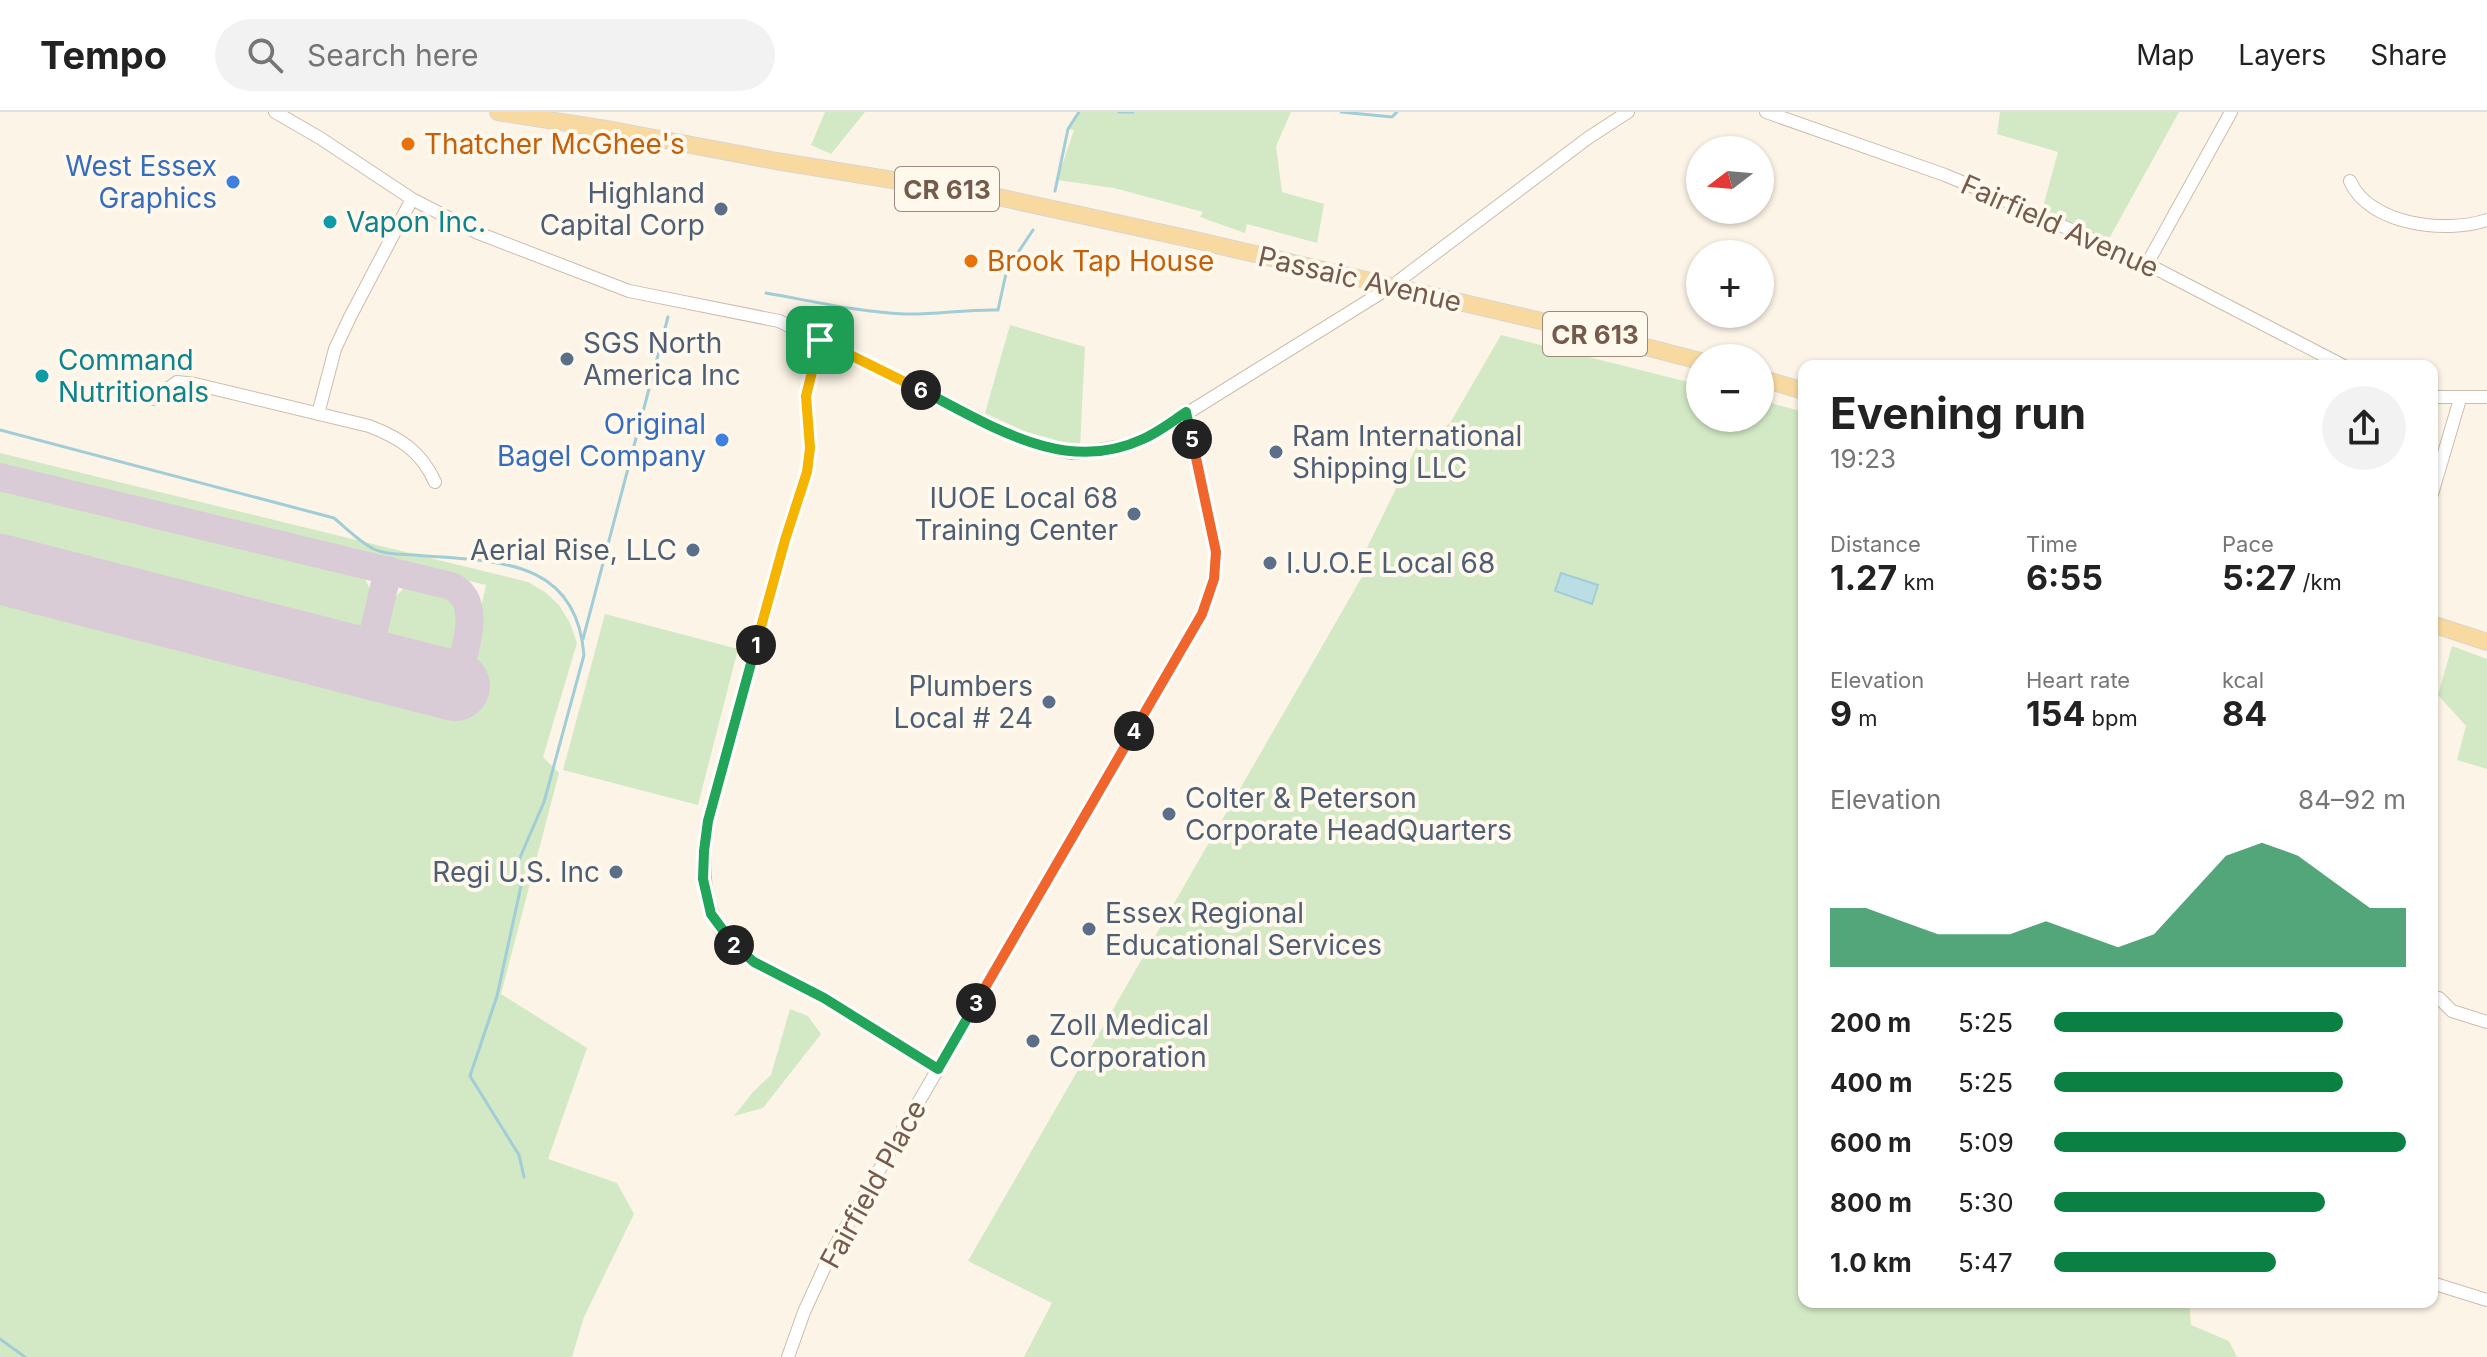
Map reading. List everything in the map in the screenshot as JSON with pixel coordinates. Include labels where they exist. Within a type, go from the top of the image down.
[{"type":"main road","name":"Passaic Avenue","points":[[498,112],[998,197],[1392,286],[1686,358]]},
{"type":"main road","points":[[1774,382],[1798,389]]},
{"type":"main road","points":[[2438,626],[2487,642]]},
{"type":"street","points":[[275,112],[300,119],[412,199],[478,233],[629,291],[779,321],[1016,437],[1071,453],[1129,445],[1157,432],[1392,286],[1588,138],[1628,112]]},
{"type":"street","name":"Fairfield Avenue","points":[[1766,112],[1945,175],[2147,264],[2332,360]]},
{"type":"street","points":[[2147,264],[2231,112]]},
{"type":"street","points":[[2350,181],[2363,202],[2416,223],[2439,228],[2487,220]]},
{"type":"street","points":[[318,414],[335,349],[412,199]]},
{"type":"street","points":[[820,340],[806,396],[810,448],[807,472],[785,540],[708,821],[703,865],[705,892],[711,914],[722,930],[754,962],[824,998],[938,1069]]},
{"type":"street","points":[[154,399],[177,382],[369,426],[397,436],[415,450],[435,482]]},
{"type":"street","points":[[2438,397],[2487,397]]},
{"type":"street","points":[[2438,474],[2460,399]]},
{"type":"street","name":"Fairfield Place","points":[[788,1357],[804,1312],[831,1253],[1202,614],[1214,579],[1216,552],[1186,412]]},
{"type":"street","points":[[2439,998],[2452,1011],[2487,1022]]},
{"type":"street","points":[[2438,1285],[2487,1300]]},
{"type":"green space","points":[[825,112],[865,112],[831,154],[811,145]]},
{"type":"green space","points":[[1079,112],[1291,112],[1276,146],[1282,192],[1324,204],[1317,243],[1247,224],[1245,233],[1200,217],[1203,212],[1114,188],[1057,180],[1074,130],[1068,129]]},
{"type":"green space","points":[[2000,112],[2179,112],[2105,246],[2041,214],[2058,152],[1997,134]]},
{"type":"green space","points":[[1010,325],[1085,347],[1080,447],[1024,431],[985,413]]},
{"type":"green space","points":[[1501,335],[1686,381],[1686,432],[1774,432],[1774,404],[1798,410],[1798,1308],[2190,1308],[2191,1325],[2229,1341],[2237,1357],[1024,1357],[1052,1303],[968,1261],[1366,570],[1361,560],[1417,446],[1450,423]]},
{"type":"green space","points":[[0,453],[528,582],[559,605],[577,643],[543,757],[559,773],[501,994],[587,1048],[548,1159],[617,1183],[634,1214],[584,1317],[572,1357],[0,1357],[0,596],[459,707],[486,585],[0,467]]},
{"type":"green space","points":[[0,486],[356,573],[369,588],[370,612],[354,633],[332,636],[0,555]]},
{"type":"green space","points":[[406,587],[439,592],[454,603],[460,622],[453,647],[446,655],[439,658],[414,656],[399,650],[389,639],[385,623],[387,614],[394,599]]},
{"type":"green space","points":[[605,614],[738,649],[698,805],[563,770]]},
{"type":"green space","points":[[2452,646],[2487,659],[2487,769],[2457,760],[2466,726],[2438,695]]},
{"type":"green space","points":[[790,1009],[808,1016],[821,1034],[763,1108],[734,1116],[771,1075]]},
{"type":"water","points":[[1561,573],[1598,585],[1592,604],[1555,591]]},
{"type":"waterway","points":[[1055,191],[1068,129],[1079,112]]},
{"type":"waterway","points":[[1119,112],[1133,112]]},
{"type":"waterway","points":[[1341,112],[1392,117],[1397,112]]},
{"type":"waterway","points":[[766,293],[887,313],[998,310],[1007,269],[1033,230]]},
{"type":"waterway","points":[[583,639],[668,317]]},
{"type":"waterway","points":[[0,430],[334,518],[362,542],[383,552],[500,563],[525,570],[547,581],[565,598],[578,622],[584,655],[544,802],[512,876],[521,886],[497,996],[470,1076],[519,1155],[524,1177]]},
{"type":"waterway","points":[[0,1339],[25,1357]]},
{"type":"taxiway","points":[[0,477],[451,586],[462,594],[469,617],[466,646],[455,686]]},
{"type":"taxiway","points":[[366,664],[388,570]]},
{"type":"runway","points":[[0,569],[455,686]]},
{"type":"place","name":"Thatcher McGhee's","points":[[408,144]]},
{"type":"place","name":"West Essex Graphics","points":[[233,182]]},
{"type":"place","name":"Highland Capital Corp","points":[[721,209]]},
{"type":"place","name":"Vapon Inc.","points":[[330,222]]},
{"type":"place","name":"Brook Tap House","points":[[971,261]]},
{"type":"place","name":"SGS North America Inc","points":[[567,359]]},
{"type":"place","name":"Command Nutritionals","points":[[42,376]]},
{"type":"place","name":"Original Bagel Company","points":[[722,440]]},
{"type":"place","name":"Ram International Shipping LLC","points":[[1276,452]]},
{"type":"place","name":"IUOE Local 68 Training Center","points":[[1134,514]]},
{"type":"place","name":"Aerial Rise, LLC","points":[[693,550]]},
{"type":"place","name":"I.U.O.E Local 68","points":[[1270,563]]},
{"type":"place","name":"Plumbers Local # 24","points":[[1049,702]]},
{"type":"place","name":"Colter & Peterson Corporate HeadQuarters","points":[[1169,814]]},
{"type":"place","name":"Regi U.S. Inc","points":[[616,872]]},
{"type":"place","name":"Essex Regional Educational Services","points":[[1089,929]]},
{"type":"place","name":"Zoll Medical Corporation","points":[[1033,1041]]},
{"type":"route","points":[[820,340],[1016,437],[1071,453],[1129,445],[1157,432],[1186,412],[1216,552],[1214,579],[1202,614],[938,1069],[824,998],[742,953],[711,914],[705,892],[703,865],[708,821],[785,540],[807,472],[810,448],[806,396],[820,340]]}]
